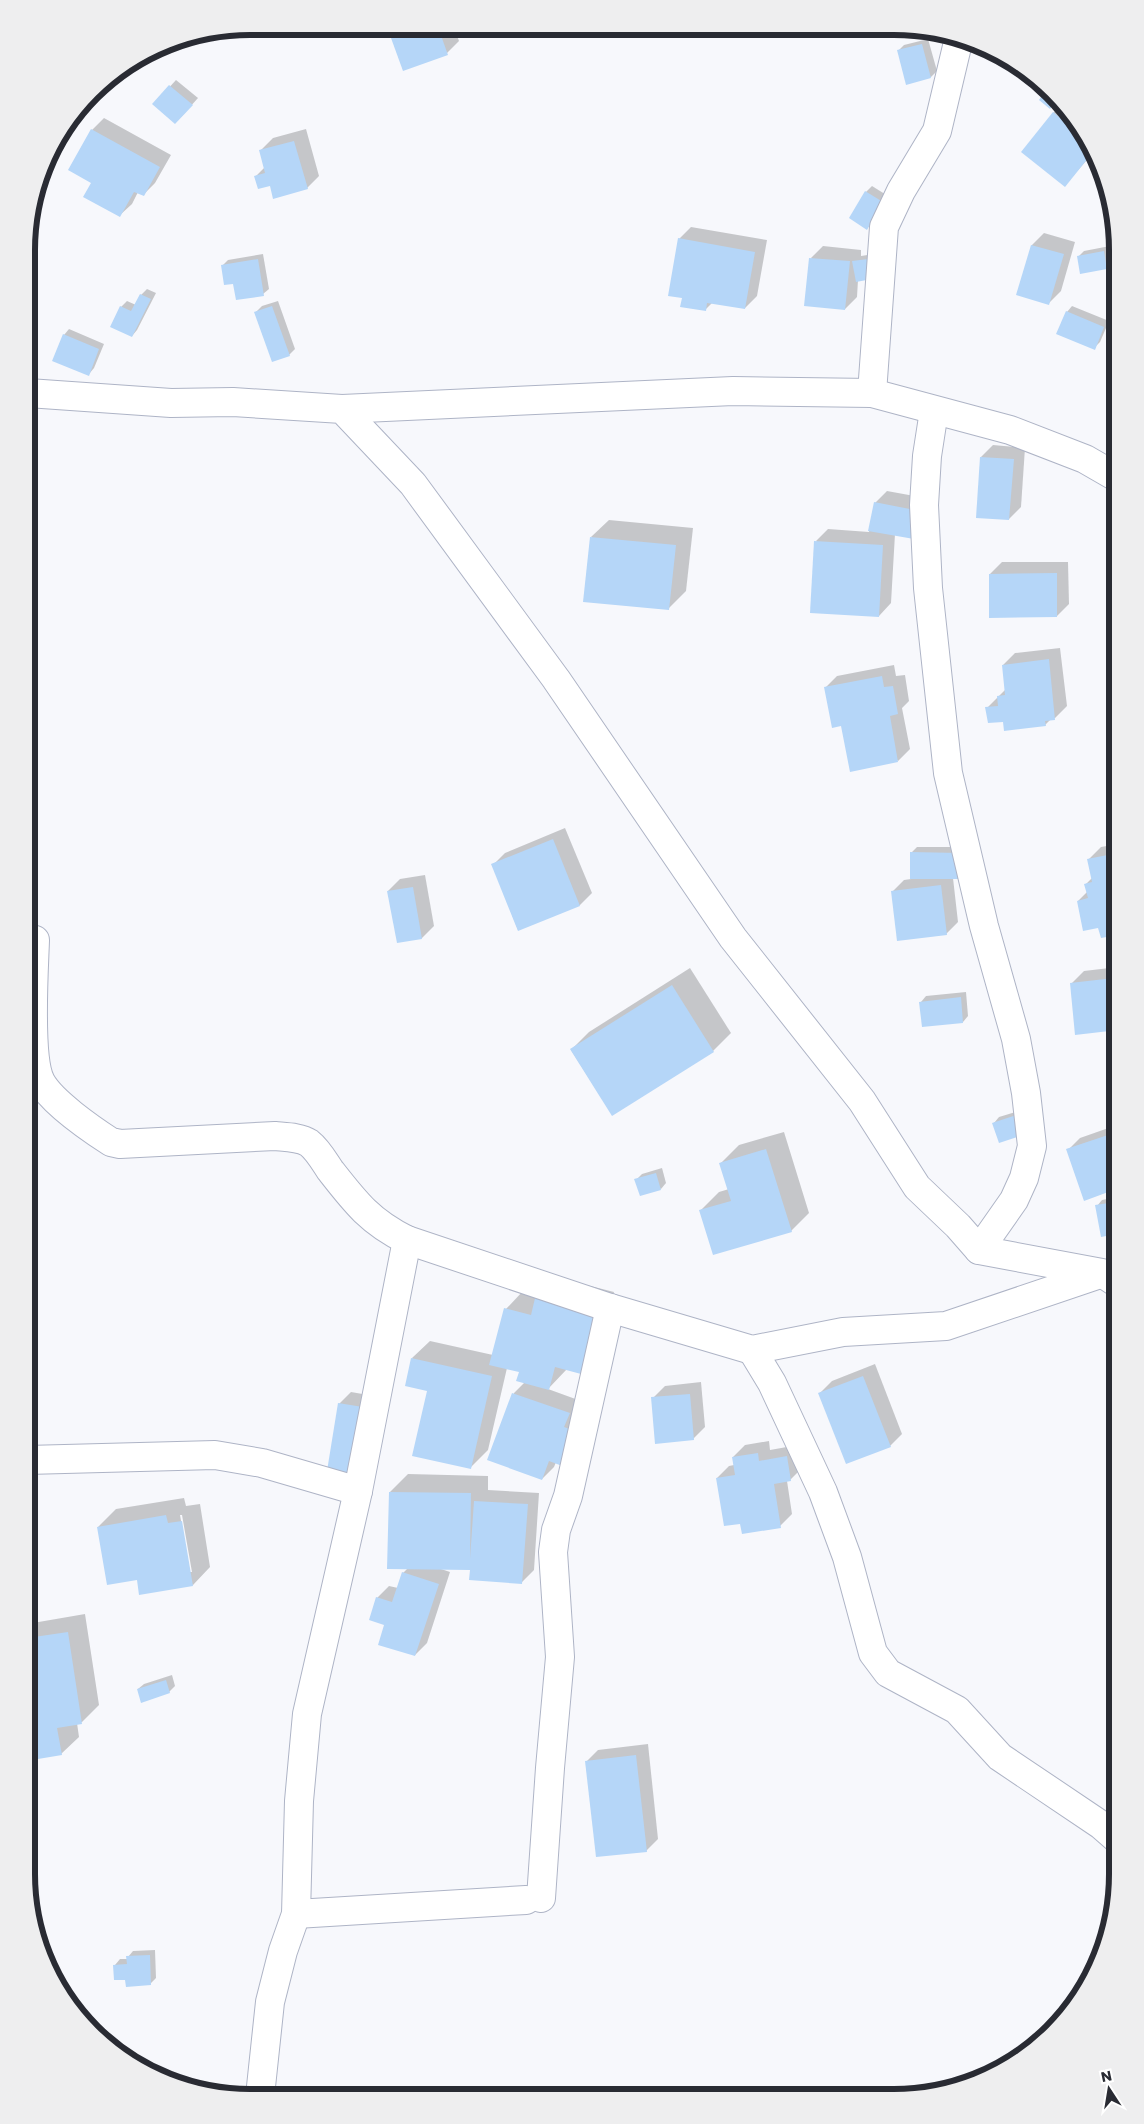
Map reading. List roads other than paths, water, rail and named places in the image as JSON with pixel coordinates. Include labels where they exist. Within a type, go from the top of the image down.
[{"type":"street","points":[[872,393],[884,227],[901,191],[938,131],[958,44]]},
{"type":"street","points":[[35,394],[171,404],[233,402],[342,409],[733,391],[872,393],[1010,430],[1084,459],[1109,473]]},
{"type":"street","points":[[342,409],[413,484],[556,679],[733,938],[862,1101],[917,1187],[958,1226],[979,1250],[1109,1273]]},
{"type":"street","points":[[934,411],[927,456],[924,504],[928,588],[948,773],[984,926],[1016,1038],[1026,1093],[1032,1146],[1024,1178],[1014,1200],[979,1250]]},
{"type":"street","points":[[35,1065],[41,1082],[53,1097],[111,1142],[120,1144],[275,1136],[290,1137],[308,1142],[319,1153],[367,1215],[388,1230],[407,1240],[610,1308],[752,1350],[843,1332],[946,1326],[1109,1275]]},
{"type":"street","points":[[261,2089],[270,2002],[283,1951],[296,1914],[299,1801],[307,1714],[358,1491],[407,1240]]},
{"type":"street","points":[[296,1914],[534,1899],[550,1768],[560,1657],[553,1552],[556,1530],[568,1496],[610,1308]]},
{"type":"street","points":[[752,1350],[772,1383],[823,1492],[847,1557],[873,1653],[881,1666],[888,1673],[957,1710],[1000,1757],[1109,1832]]},
{"type":"street","points":[[35,1460],[215,1455],[262,1464],[358,1491]]}]
